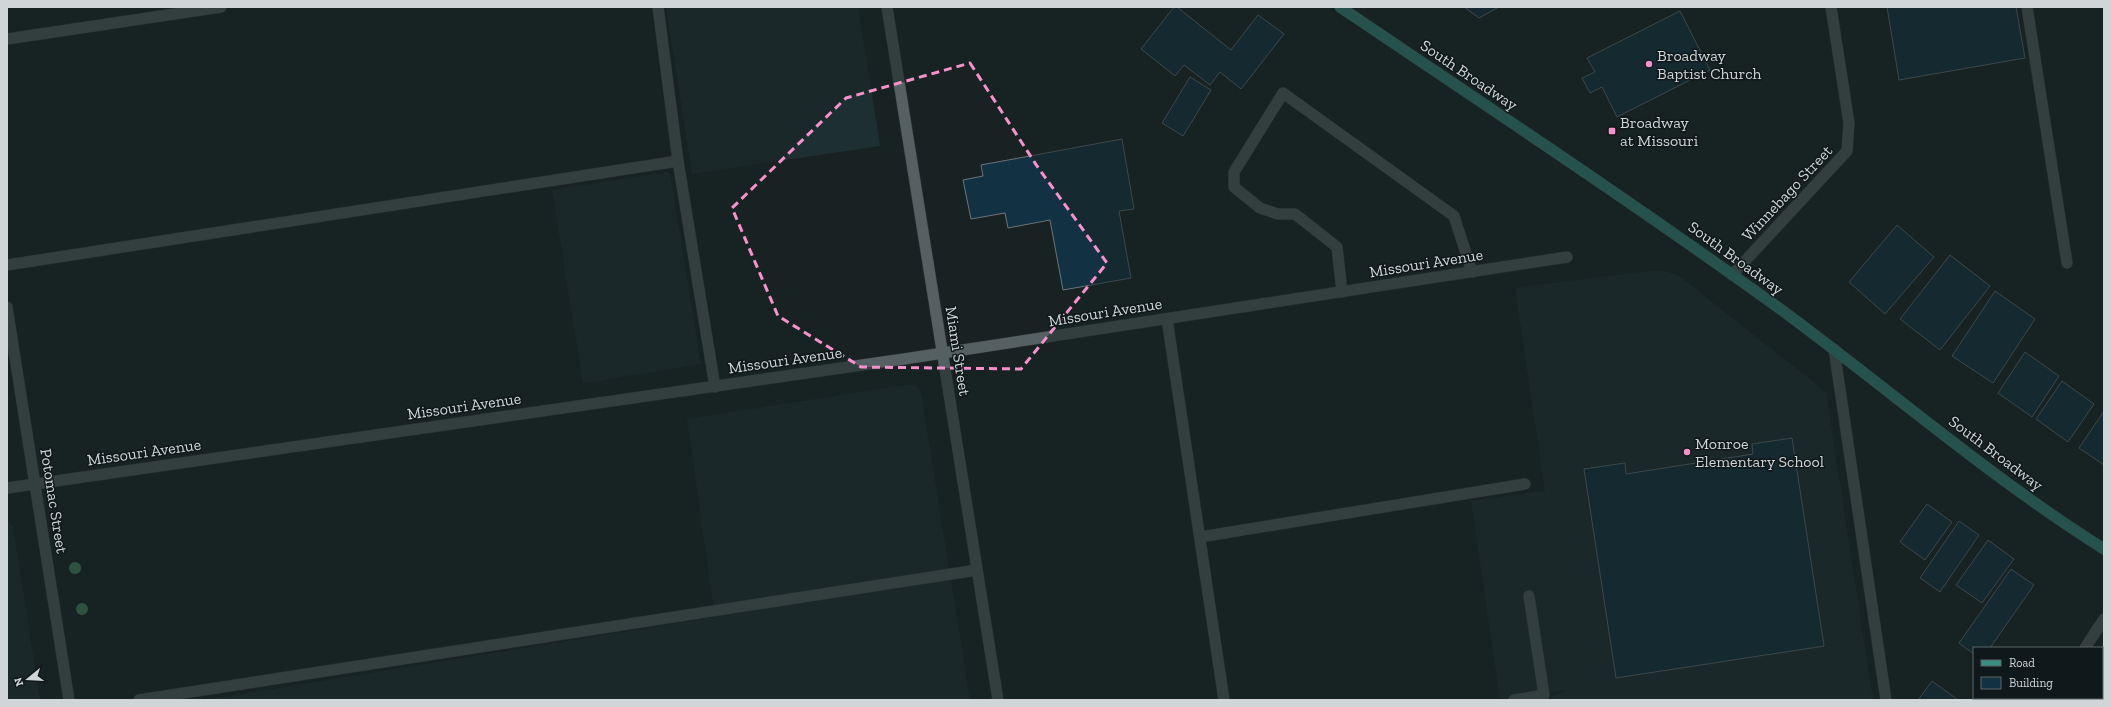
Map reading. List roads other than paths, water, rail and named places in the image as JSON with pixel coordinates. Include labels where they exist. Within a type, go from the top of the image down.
[{"type":"main road","name":"South Broadway","points":[[1340,7],[1673,232],[1834,349],[2002,479],[2104,549]]},
{"type":"street","points":[[7,40],[221,7]]},
{"type":"street","points":[[658,7],[678,161],[715,387]]},
{"type":"street","name":"Miami Street","points":[[888,7],[998,700]]},
{"type":"street","name":"Winnebago Street","points":[[1732,275],[1847,151],[1849,123],[1830,7]]},
{"type":"street","points":[[2027,7],[2067,264]]},
{"type":"street","points":[[1342,292],[1337,247],[1294,214],[1278,214],[1260,208],[1234,187],[1234,172],[1283,93],[1454,216],[1472,272]]},
{"type":"street","points":[[7,265],[678,161]]},
{"type":"street","name":"Missouri Avenue","points":[[7,488],[943,354],[1567,257]]},
{"type":"street","name":"Potomac Street","points":[[7,307],[69,700]]},
{"type":"street","points":[[1167,319],[1224,700]]},
{"type":"street","points":[[1834,349],[1886,700]]},
{"type":"street","points":[[1200,537],[1526,484]]},
{"type":"street","points":[[139,700],[977,570]]},
{"type":"street","points":[[1514,700],[1544,695],[1528,596]]},
{"type":"street","points":[[2086,647],[2104,619]]},
{"type":"place","name":"Broadway Baptist Church","points":[[1649,64]]},
{"type":"place","name":"Broadway at Missouri","points":[[1612,131]]},
{"type":"place","name":"Monroe Elementary School","points":[[1687,452]]}]
